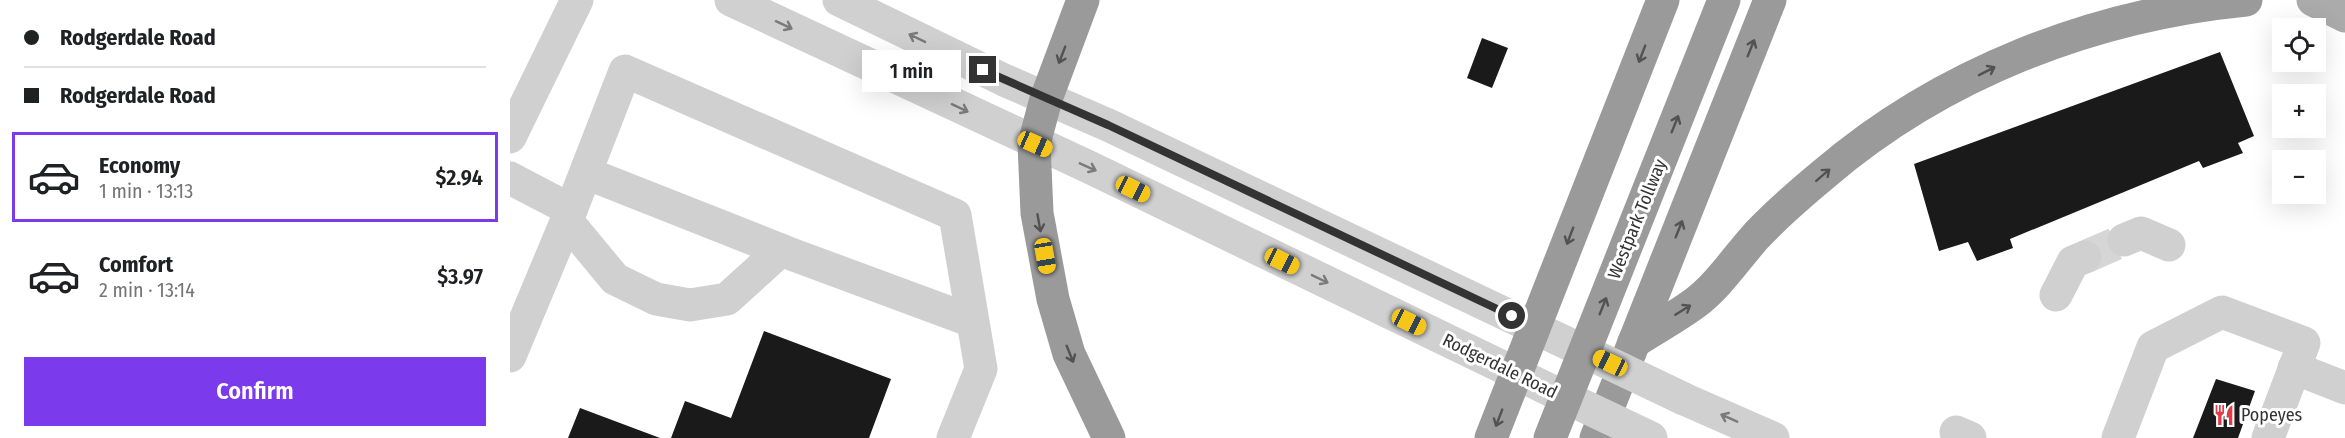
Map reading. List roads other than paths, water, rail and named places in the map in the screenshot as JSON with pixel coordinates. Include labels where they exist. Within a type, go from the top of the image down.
[{"type":"highway","points":[[1083,0],[1046,99],[1035,144],[1037,213],[1053,299],[1069,354],[1109,438]]},
{"type":"highway","points":[[1491,438],[1663,0]]},
{"type":"highway","name":"Westpark Tollway","points":[[1550,438],[1725,0]]},
{"type":"highway","points":[[1596,438],[1770,0]]},
{"type":"highway","points":[[1634,342],[1697,302],[1758,234],[1824,174],[1874,134],[1930,100],[2006,61],[2074,35],[2142,15],[2246,0]]},
{"type":"main road","points":[[2313,0],[2345,16]]},
{"type":"street","points":[[510,137],[577,0]]},
{"type":"street","name":"Rodgerdale Road","points":[[731,0],[1651,438]]},
{"type":"street","points":[[839,0],[1684,399],[1773,438]]},
{"type":"street","points":[[510,356],[586,173],[625,71],[955,215],[981,369],[953,438]]},
{"type":"street","points":[[586,173],[972,321]]},
{"type":"street","points":[[510,178],[569,215],[615,279],[656,300],[690,305],[727,298],[782,250]]},
{"type":"street","points":[[2124,240],[2141,233],[2169,245]]},
{"type":"street","points":[[2056,295],[2073,262],[2085,257]]},
{"type":"street","points":[[2118,438],[2153,347],[2222,312],[2304,343],[2268,438]]},
{"type":"street","points":[[2294,368],[2345,388]]},
{"type":"tunnel","points":[[2085,257],[2124,240]]},
{"type":"place","name":"Popeyes","points":[[2224,415]]}]
